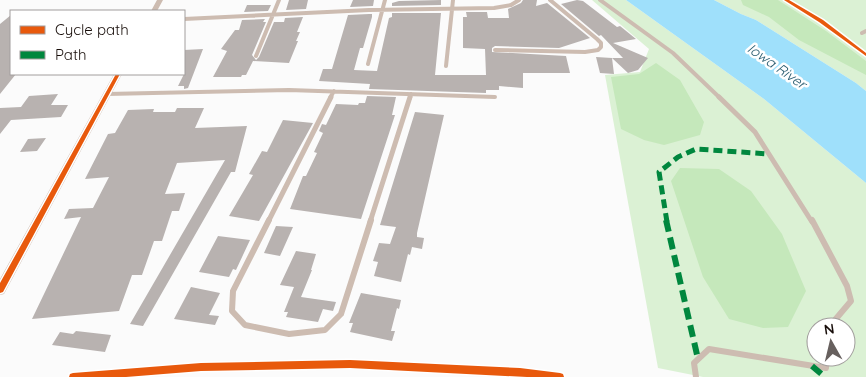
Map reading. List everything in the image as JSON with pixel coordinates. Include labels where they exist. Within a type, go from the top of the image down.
[{"type":"street","points":[[0,290],[117,75]]},
{"type":"lane","points":[[256,56],[279,0]]},
{"type":"lane","points":[[368,64],[386,0]]},
{"type":"lane","points":[[446,66],[453,0]]},
{"type":"lane","points":[[185,19],[502,7],[511,6],[519,0]]},
{"type":"lane","points":[[495,50],[584,52],[598,50],[601,47],[601,42],[597,38],[550,0]]},
{"type":"lane","points":[[600,0],[672,53],[755,132],[812,221],[847,286],[851,301],[837,317]]},
{"type":"lane","points":[[106,94],[255,90],[495,97]]},
{"type":"lane","points":[[334,91],[233,291],[232,311],[245,325],[289,334],[305,333],[325,330],[341,314],[411,94]]},
{"type":"lane","points":[[696,377],[694,363],[709,349],[806,365]]},
{"type":"green space","points":[[592,0],[626,0],[764,99],[866,183],[866,377],[703,377],[658,368],[605,75],[640,72],[649,49]]},
{"type":"green space","points":[[714,0],[866,0],[866,91],[756,20]]},
{"type":"green space","points":[[741,0],[778,0],[826,31],[866,61],[866,75],[799,40],[769,17],[743,5]]},
{"type":"green space","points":[[656,63],[680,80],[704,122],[700,135],[664,145],[644,140],[621,129],[611,77],[639,74]]},
{"type":"green space","points":[[680,168],[719,169],[751,191],[782,234],[806,291],[788,327],[763,328],[729,319],[703,277],[671,181]]},
{"type":"water","name":"Iowa River","points":[[626,0],[714,0],[756,20],[856,83],[866,91],[866,183],[764,99]]},
{"type":"building","points":[[289,0],[308,0],[306,9],[286,10]]},
{"type":"building","points":[[353,0],[374,0],[373,6],[350,7]]},
{"type":"building","points":[[441,0],[441,5],[392,6],[392,3],[399,1]]},
{"type":"building","points":[[523,0],[537,0],[536,6],[547,3],[590,38],[559,48],[495,46],[492,48],[492,52],[566,56],[570,73],[523,73],[523,88],[499,86],[499,90],[486,90],[486,93],[369,89],[370,84],[319,81],[323,69],[332,69],[348,15],[372,14],[363,48],[360,48],[354,70],[377,71],[389,18],[392,17],[392,13],[441,13],[435,75],[486,75],[485,49],[463,48],[463,17],[467,17],[466,12],[487,12],[488,18],[509,18],[508,9],[521,3]]},
{"type":"building","points":[[577,0],[583,1],[636,39],[613,43],[648,58],[638,70],[628,73],[612,58],[623,58],[601,35],[599,36],[561,4]]},
{"type":"building","points":[[247,5],[271,5],[268,11],[244,12]]},
{"type":"building","points":[[10,16],[10,75],[15,75],[0,94],[0,24]]},
{"type":"building","points":[[303,17],[297,32],[300,32],[296,41],[298,41],[289,63],[253,61],[246,75],[241,77],[213,77],[227,51],[221,49],[235,30],[239,30],[242,20],[265,19],[263,22],[266,22],[252,55],[256,60],[274,22],[284,22],[285,18]]},
{"type":"building","points":[[203,49],[188,88],[184,89],[184,86],[178,86],[185,75],[185,50]]},
{"type":"building","points":[[596,57],[612,58],[614,74],[600,73]]},
{"type":"building","points":[[58,94],[51,105],[68,105],[61,117],[11,120],[0,134],[0,108],[21,107],[29,96]]},
{"type":"building","points":[[367,96],[396,97],[392,115],[395,115],[361,219],[290,209],[303,176],[306,176],[317,153],[314,152],[323,133],[319,131],[322,124],[326,125],[336,104],[358,105],[359,103],[365,103]]},
{"type":"building","points":[[177,108],[204,108],[195,128],[247,126],[235,172],[231,172],[143,326],[130,324],[225,160],[177,163],[165,194],[185,193],[179,211],[172,211],[162,241],[154,241],[142,275],[132,275],[119,311],[32,319],[81,217],[64,219],[69,209],[93,208],[109,177],[85,179],[108,134],[115,133],[128,110],[154,109],[153,112],[175,112]]},
{"type":"building","points":[[415,112],[444,115],[417,233],[417,237],[424,238],[422,249],[412,247],[410,255],[408,254],[401,282],[374,276],[378,262],[373,261],[379,243],[390,244],[396,227],[380,225]]},
{"type":"building","points":[[283,120],[313,123],[259,221],[229,216],[253,175],[249,174],[262,151],[267,152]]},
{"type":"building","points":[[46,138],[37,151],[20,152],[28,139]]},
{"type":"building","points":[[276,226],[293,227],[280,256],[264,253]]},
{"type":"building","points":[[218,236],[250,240],[236,270],[233,269],[229,277],[199,272]]},
{"type":"building","points":[[296,251],[316,254],[301,297],[336,302],[333,311],[323,309],[318,322],[286,317],[288,312],[284,312],[294,287],[280,285]]},
{"type":"building","points":[[191,287],[220,293],[209,315],[219,316],[215,325],[174,319]]},
{"type":"building","points":[[361,293],[401,300],[391,331],[395,331],[392,341],[350,332],[353,323],[349,323]]},
{"type":"building","points":[[76,331],[111,335],[105,352],[52,345],[60,332],[73,334]]},
{"type":"marked path","points":[[698,359],[662,201],[659,172],[678,157],[696,149],[769,154]]},
{"type":"marked path","points":[[813,367],[825,377]]},
{"type":"cycle path","points":[[786,0],[821,21],[866,55]]},
{"type":"cycle path","points":[[0,290],[117,75]]},
{"type":"cycle path","points":[[73,377],[201,367],[350,364],[520,372],[560,377]]}]
